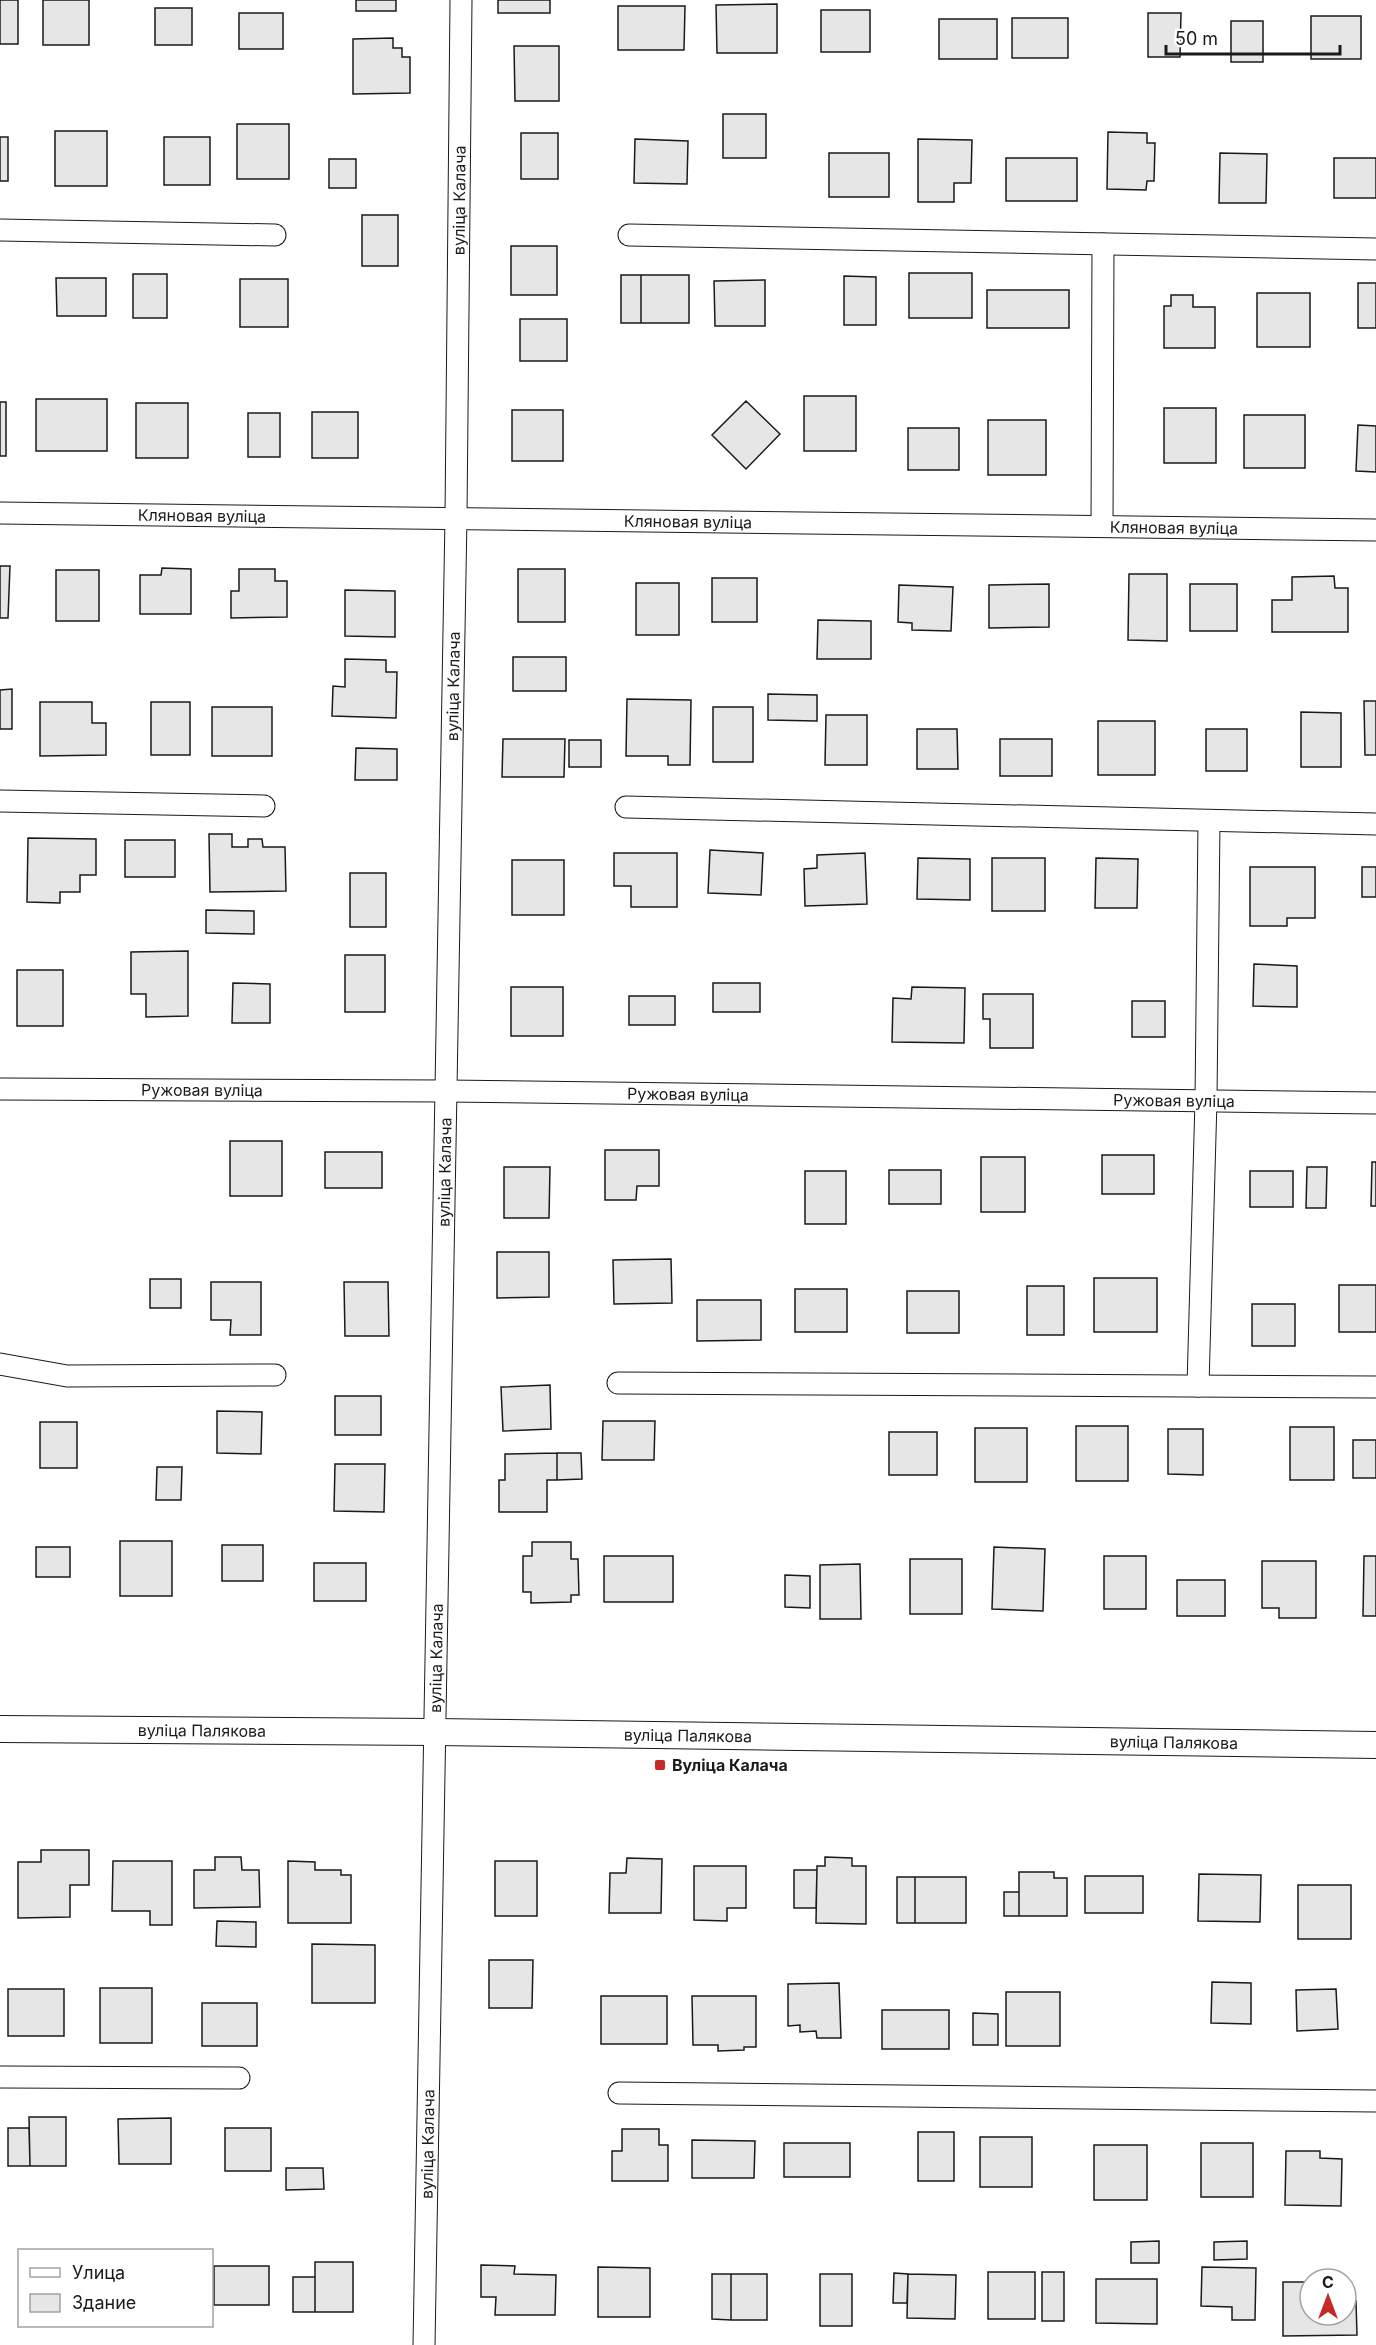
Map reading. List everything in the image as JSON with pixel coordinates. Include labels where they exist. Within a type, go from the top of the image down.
[{"type":"street","name":"вуліца Калача","points":[[424,2345],[456,517],[461,0]]},
{"type":"street","points":[[0,230],[274,234]]},
{"type":"street","points":[[629,235],[1376,249]]},
{"type":"street","points":[[1102,526],[1103,244]]},
{"type":"street","name":"Кляновая вуліца","points":[[0,513],[1376,530]]},
{"type":"street","points":[[0,801],[264,806]]},
{"type":"street","points":[[626,807],[1376,824]]},
{"type":"street","points":[[1198,1386],[1206,1100],[1209,822]]},
{"type":"street","name":"Ружовая вуліца","points":[[0,1089],[446,1091],[1376,1103]]},
{"type":"street","points":[[0,1364],[67,1376],[275,1376]]},
{"type":"street","points":[[618,1383],[1376,1387]]},
{"type":"street","name":"вуліца Палякова","points":[[0,1729],[435,1732],[1376,1745]]},
{"type":"street","points":[[0,2077],[239,2078]]},
{"type":"street","points":[[619,2093],[1376,2102]]},
{"type":"building","points":[[0,0],[18,0],[18,44],[0,44]]},
{"type":"building","points":[[43,0],[89,0],[89,45],[43,45]]},
{"type":"building","points":[[356,0],[396,0],[396,11],[356,11]]},
{"type":"building","points":[[498,0],[550,0],[550,13],[498,13]]},
{"type":"building","points":[[777,4],[777,53],[717,53],[716,5]]},
{"type":"building","points":[[618,6],[685,6],[684,50],[618,50]]},
{"type":"building","points":[[155,8],[192,8],[192,45],[155,45]]},
{"type":"building","points":[[821,10],[870,10],[870,52],[821,52]]},
{"type":"building","points":[[239,13],[283,13],[283,49],[239,49]]},
{"type":"building","points":[[1148,13],[1181,13],[1180,57],[1148,57]]},
{"type":"building","points":[[1311,16],[1361,16],[1361,59],[1311,59]]},
{"type":"building","points":[[1012,18],[1068,18],[1068,58],[1012,58]]},
{"type":"building","points":[[939,19],[997,19],[997,59],[939,59]]},
{"type":"building","points":[[1231,21],[1263,21],[1263,62],[1231,62]]},
{"type":"building","points":[[393,38],[393,48],[402,48],[402,57],[410,57],[410,93],[353,94],[353,39]]},
{"type":"building","points":[[514,46],[559,46],[559,101],[515,101]]},
{"type":"building","points":[[723,114],[766,114],[766,158],[723,158]]},
{"type":"building","points":[[237,124],[289,124],[289,179],[237,179]]},
{"type":"building","points":[[55,131],[107,131],[107,186],[55,186]]},
{"type":"building","points":[[1108,132],[1147,133],[1147,143],[1155,143],[1154,181],[1147,181],[1146,190],[1107,189]]},
{"type":"building","points":[[521,133],[558,133],[558,179],[521,179]]},
{"type":"building","points":[[0,137],[8,137],[8,181],[0,181]]},
{"type":"building","points":[[164,137],[210,137],[210,185],[164,185]]},
{"type":"building","points":[[635,139],[688,141],[687,184],[634,183]]},
{"type":"building","points":[[918,139],[972,140],[971,183],[954,183],[954,202],[918,202]]},
{"type":"building","points":[[829,153],[889,153],[889,197],[829,197]]},
{"type":"building","points":[[1220,153],[1267,154],[1266,203],[1219,203]]},
{"type":"building","points":[[1006,158],[1077,158],[1077,201],[1006,201]]},
{"type":"building","points":[[1334,158],[1376,158],[1376,198],[1334,198]]},
{"type":"building","points":[[329,159],[356,159],[356,188],[329,188]]},
{"type":"building","points":[[362,215],[398,215],[398,266],[362,266]]},
{"type":"building","points":[[511,246],[557,246],[557,295],[511,295]]},
{"type":"building","points":[[909,273],[972,273],[972,318],[909,318]]},
{"type":"building","points":[[133,274],[167,274],[167,318],[133,318]]},
{"type":"building","points":[[621,275],[641,275],[641,323],[621,323]]},
{"type":"building","points":[[641,275],[689,275],[689,323],[641,323]]},
{"type":"building","points":[[844,276],[876,277],[876,325],[844,325]]},
{"type":"building","points":[[56,278],[106,278],[106,316],[57,316]]},
{"type":"building","points":[[240,279],[288,279],[288,327],[240,327]]},
{"type":"building","points":[[765,280],[765,326],[715,326],[714,281]]},
{"type":"building","points":[[1358,283],[1376,283],[1376,328],[1358,328]]},
{"type":"building","points":[[987,290],[1069,290],[1069,328],[987,328]]},
{"type":"building","points":[[1257,293],[1310,293],[1310,347],[1257,347]]},
{"type":"building","points":[[1171,295],[1193,295],[1193,307],[1215,307],[1215,348],[1164,348],[1164,306],[1171,306]]},
{"type":"building","points":[[520,319],[567,319],[567,361],[520,361]]},
{"type":"building","points":[[804,396],[856,396],[856,451],[804,451]]},
{"type":"building","points":[[36,399],[107,399],[107,451],[36,451]]},
{"type":"building","points":[[746,401],[780,434],[746,469],[712,435]]},
{"type":"building","points":[[0,402],[6,402],[6,456],[0,456]]},
{"type":"building","points":[[136,403],[188,403],[188,458],[136,458]]},
{"type":"building","points":[[1164,408],[1216,408],[1216,463],[1164,463]]},
{"type":"building","points":[[512,410],[563,410],[563,461],[512,461]]},
{"type":"building","points":[[312,412],[358,412],[358,458],[312,458]]},
{"type":"building","points":[[248,413],[280,413],[280,457],[248,457]]},
{"type":"building","points":[[1244,415],[1305,415],[1305,468],[1244,468]]},
{"type":"building","points":[[988,420],[1046,420],[1046,475],[988,475]]},
{"type":"building","points":[[1358,425],[1376,426],[1376,472],[1356,471]]},
{"type":"building","points":[[908,428],[959,428],[959,470],[908,470]]},
{"type":"building","points":[[0,566],[10,566],[8,618],[0,618]]},
{"type":"building","points":[[162,568],[191,569],[191,614],[140,614],[140,575],[161,575]]},
{"type":"building","points":[[239,569],[275,569],[275,581],[287,581],[287,617],[231,618],[231,591],[239,591]]},
{"type":"building","points":[[518,569],[565,569],[565,622],[518,622]]},
{"type":"building","points":[[56,570],[99,570],[99,621],[56,621]]},
{"type":"building","points":[[1129,574],[1167,574],[1167,641],[1128,640]]},
{"type":"building","points":[[1334,576],[1335,588],[1348,588],[1348,632],[1272,632],[1272,600],[1292,600],[1292,577]]},
{"type":"building","points":[[712,578],[757,578],[757,622],[712,622]]},
{"type":"building","points":[[636,583],[679,583],[679,635],[636,635]]},
{"type":"building","points":[[1049,584],[1049,627],[989,628],[989,585]]},
{"type":"building","points":[[1190,584],[1237,584],[1237,631],[1190,631]]},
{"type":"building","points":[[899,585],[953,587],[951,631],[912,630],[912,623],[898,622]]},
{"type":"building","points":[[345,590],[395,591],[395,637],[345,636]]},
{"type":"building","points":[[818,620],[871,621],[871,659],[817,659]]},
{"type":"building","points":[[513,657],[566,657],[566,691],[513,691]]},
{"type":"building","points":[[345,659],[386,660],[386,672],[397,672],[396,718],[332,716],[333,686],[345,687]]},
{"type":"building","points":[[12,689],[12,729],[0,729],[0,690]]},
{"type":"building","points":[[768,694],[817,695],[817,721],[768,720]]},
{"type":"building","points":[[627,699],[691,700],[690,765],[668,765],[668,756],[626,756]]},
{"type":"building","points":[[1364,701],[1376,701],[1376,755],[1365,755]]},
{"type":"building","points":[[40,702],[92,702],[92,723],[106,723],[106,755],[40,756]]},
{"type":"building","points":[[151,702],[190,702],[190,755],[151,755]]},
{"type":"building","points":[[212,707],[272,707],[272,756],[212,756]]},
{"type":"building","points":[[713,707],[753,707],[753,762],[713,762]]},
{"type":"building","points":[[1301,712],[1341,713],[1341,767],[1301,767]]},
{"type":"building","points":[[826,715],[867,715],[867,765],[825,765]]},
{"type":"building","points":[[1098,721],[1155,721],[1155,775],[1098,775]]},
{"type":"building","points":[[917,729],[957,729],[958,769],[917,769]]},
{"type":"building","points":[[1206,729],[1247,729],[1247,771],[1206,771]]},
{"type":"building","points":[[503,739],[565,739],[564,777],[502,777]]},
{"type":"building","points":[[1000,739],[1052,739],[1052,776],[1000,776]]},
{"type":"building","points":[[569,740],[601,740],[601,767],[569,767]]},
{"type":"building","points":[[356,748],[397,749],[397,780],[355,780]]},
{"type":"building","points":[[209,834],[232,834],[232,847],[248,847],[248,839],[262,839],[263,847],[285,847],[286,891],[210,892]]},
{"type":"building","points":[[28,838],[96,839],[96,875],[80,875],[80,892],[60,892],[60,903],[27,902]]},
{"type":"building","points":[[125,840],[175,840],[175,877],[125,877]]},
{"type":"building","points":[[710,850],[763,853],[761,895],[708,893]]},
{"type":"building","points":[[614,853],[677,853],[677,907],[631,907],[631,886],[614,886]]},
{"type":"building","points":[[865,853],[867,904],[805,906],[804,869],[817,868],[817,855]]},
{"type":"building","points":[[918,858],[970,859],[970,900],[917,899]]},
{"type":"building","points":[[992,858],[1045,858],[1045,911],[992,911]]},
{"type":"building","points":[[1096,858],[1138,859],[1137,908],[1095,908]]},
{"type":"building","points":[[512,860],[564,860],[564,915],[512,915]]},
{"type":"building","points":[[1250,867],[1315,867],[1315,918],[1287,918],[1287,926],[1250,926]]},
{"type":"building","points":[[1362,867],[1376,867],[1376,897],[1362,897]]},
{"type":"building","points":[[350,873],[386,873],[386,927],[350,927]]},
{"type":"building","points":[[206,910],[254,911],[254,934],[206,933]]},
{"type":"building","points":[[188,951],[188,1016],[146,1017],[146,994],[131,994],[131,952]]},
{"type":"building","points":[[345,955],[385,955],[385,1012],[345,1012]]},
{"type":"building","points":[[1254,964],[1297,966],[1297,1007],[1253,1006]]},
{"type":"building","points":[[17,970],[63,970],[63,1026],[17,1026]]},
{"type":"building","points":[[233,983],[270,984],[270,1023],[232,1023]]},
{"type":"building","points":[[713,983],[760,983],[760,1012],[713,1012]]},
{"type":"building","points":[[511,987],[563,987],[563,1036],[511,1036]]},
{"type":"building","points":[[912,987],[965,988],[964,1043],[892,1042],[893,998],[911,999]]},
{"type":"building","points":[[983,994],[1033,994],[1033,1048],[990,1048],[990,1019],[983,1019]]},
{"type":"building","points":[[629,996],[675,996],[675,1025],[629,1025]]},
{"type":"building","points":[[1132,1001],[1165,1001],[1165,1037],[1132,1037]]},
{"type":"building","points":[[230,1141],[282,1141],[282,1196],[230,1196]]},
{"type":"building","points":[[605,1150],[659,1150],[659,1186],[637,1186],[636,1200],[605,1200]]},
{"type":"building","points":[[325,1152],[382,1152],[382,1188],[325,1188]]},
{"type":"building","points":[[1102,1155],[1154,1155],[1154,1194],[1102,1194]]},
{"type":"building","points":[[981,1157],[1025,1157],[1025,1212],[981,1212]]},
{"type":"building","points":[[1372,1162],[1376,1162],[1376,1206],[1371,1206]]},
{"type":"building","points":[[504,1167],[550,1167],[549,1218],[504,1218]]},
{"type":"building","points":[[1307,1167],[1327,1167],[1326,1208],[1306,1208]]},
{"type":"building","points":[[889,1170],[941,1170],[941,1204],[889,1204]]},
{"type":"building","points":[[805,1171],[846,1171],[846,1224],[805,1224]]},
{"type":"building","points":[[1250,1171],[1293,1171],[1293,1207],[1250,1207]]},
{"type":"building","points":[[497,1252],[549,1252],[549,1297],[497,1298]]},
{"type":"building","points":[[671,1259],[672,1303],[614,1304],[613,1260]]},
{"type":"building","points":[[1094,1278],[1157,1278],[1157,1332],[1094,1332]]},
{"type":"building","points":[[150,1279],[181,1279],[181,1308],[150,1308]]},
{"type":"building","points":[[211,1282],[261,1282],[261,1335],[230,1335],[231,1320],[211,1320]]},
{"type":"building","points":[[344,1282],[388,1282],[389,1336],[345,1336]]},
{"type":"building","points":[[1339,1285],[1376,1285],[1376,1332],[1339,1332]]},
{"type":"building","points":[[1027,1286],[1064,1286],[1064,1335],[1027,1335]]},
{"type":"building","points":[[795,1289],[847,1289],[847,1332],[795,1332]]},
{"type":"building","points":[[907,1291],[959,1291],[959,1333],[907,1333]]},
{"type":"building","points":[[697,1300],[761,1300],[761,1340],[697,1341]]},
{"type":"building","points":[[1252,1304],[1295,1304],[1295,1346],[1252,1346]]},
{"type":"building","points":[[550,1385],[551,1429],[503,1431],[501,1387]]},
{"type":"building","points":[[335,1396],[381,1396],[381,1435],[335,1435]]},
{"type":"building","points":[[217,1411],[262,1412],[261,1454],[217,1453]]},
{"type":"building","points":[[603,1421],[655,1421],[654,1460],[602,1460]]},
{"type":"building","points":[[40,1422],[77,1422],[77,1468],[40,1468]]},
{"type":"building","points":[[1076,1426],[1128,1426],[1128,1481],[1076,1481]]},
{"type":"building","points":[[1290,1427],[1334,1427],[1334,1480],[1290,1480]]},
{"type":"building","points":[[975,1428],[1027,1428],[1027,1482],[975,1482]]},
{"type":"building","points":[[1168,1429],[1203,1429],[1203,1475],[1168,1474]]},
{"type":"building","points":[[889,1432],[937,1432],[937,1475],[889,1475]]},
{"type":"building","points":[[1353,1440],[1376,1440],[1376,1478],[1353,1478]]},
{"type":"building","points":[[557,1453],[557,1480],[547,1480],[547,1512],[499,1512],[499,1480],[505,1480],[505,1454]]},
{"type":"building","points":[[557,1453],[581,1453],[582,1479],[557,1480]]},
{"type":"building","points":[[335,1464],[385,1464],[384,1512],[334,1511]]},
{"type":"building","points":[[157,1467],[182,1467],[181,1500],[156,1500]]},
{"type":"building","points":[[120,1541],[172,1541],[172,1596],[120,1596]]},
{"type":"building","points":[[532,1542],[571,1542],[571,1559],[578,1559],[579,1595],[571,1595],[571,1602],[531,1603],[531,1592],[523,1592],[523,1556],[532,1556]]},
{"type":"building","points":[[222,1545],[263,1545],[263,1581],[222,1581]]},
{"type":"building","points":[[36,1547],[70,1547],[70,1577],[36,1577]]},
{"type":"building","points":[[994,1547],[1045,1549],[1043,1611],[992,1609]]},
{"type":"building","points":[[604,1556],[673,1556],[673,1602],[604,1602]]},
{"type":"building","points":[[1104,1556],[1146,1556],[1146,1609],[1104,1609]]},
{"type":"building","points":[[1364,1556],[1376,1556],[1376,1616],[1363,1616]]},
{"type":"building","points":[[910,1559],[962,1559],[962,1614],[910,1614]]},
{"type":"building","points":[[1262,1561],[1316,1561],[1316,1618],[1279,1618],[1279,1608],[1262,1608]]},
{"type":"building","points":[[314,1563],[366,1563],[366,1601],[314,1601]]},
{"type":"building","points":[[860,1564],[861,1619],[820,1619],[820,1565]]},
{"type":"building","points":[[785,1575],[810,1576],[810,1608],[785,1607]]},
{"type":"building","points":[[1177,1580],[1225,1580],[1225,1616],[1177,1616]]},
{"type":"building","points":[[41,1850],[89,1850],[89,1885],[70,1885],[70,1917],[18,1918],[18,1862],[41,1862]]},
{"type":"building","points":[[215,1857],[241,1857],[242,1870],[259,1870],[260,1907],[194,1908],[194,1870],[215,1870]]},
{"type":"building","points":[[825,1857],[852,1858],[852,1866],[866,1866],[866,1924],[816,1923],[817,1866],[825,1866]]},
{"type":"building","points":[[627,1858],[662,1859],[661,1913],[609,1913],[610,1873],[626,1873]]},
{"type":"building","points":[[113,1861],[172,1861],[172,1925],[150,1925],[150,1911],[112,1911]]},
{"type":"building","points":[[288,1861],[315,1862],[315,1870],[341,1870],[341,1875],[351,1875],[351,1923],[288,1923]]},
{"type":"building","points":[[495,1861],[537,1861],[537,1916],[495,1916]]},
{"type":"building","points":[[694,1866],[746,1866],[746,1908],[727,1908],[727,1921],[694,1920]]},
{"type":"building","points":[[794,1870],[817,1870],[816,1908],[794,1908]]},
{"type":"building","points":[[1019,1872],[1054,1872],[1054,1878],[1067,1878],[1067,1916],[1019,1916]]},
{"type":"building","points":[[1199,1874],[1261,1875],[1260,1922],[1198,1921]]},
{"type":"building","points":[[1085,1876],[1143,1876],[1143,1913],[1085,1913]]},
{"type":"building","points":[[897,1877],[915,1877],[915,1923],[897,1923]]},
{"type":"building","points":[[915,1877],[966,1877],[966,1923],[915,1923]]},
{"type":"building","points":[[1298,1885],[1351,1885],[1351,1939],[1298,1939]]},
{"type":"building","points":[[1004,1892],[1019,1892],[1019,1916],[1004,1916]]},
{"type":"building","points":[[217,1921],[256,1922],[256,1947],[216,1946]]},
{"type":"building","points":[[312,1944],[375,1945],[375,2003],[312,2003]]},
{"type":"building","points":[[489,1960],[533,1960],[532,2008],[489,2008]]},
{"type":"building","points":[[1212,1982],[1251,1983],[1251,2024],[1211,2023]]},
{"type":"building","points":[[839,1983],[841,2038],[817,2038],[816,2031],[800,2032],[800,2025],[788,2026],[788,1984]]},
{"type":"building","points":[[100,1988],[152,1988],[152,2043],[100,2043]]},
{"type":"building","points":[[8,1989],[64,1989],[64,2036],[8,2036]]},
{"type":"building","points":[[1336,1989],[1338,2029],[1297,2031],[1296,1990]]},
{"type":"building","points":[[1006,1992],[1060,1992],[1060,2046],[1006,2046]]},
{"type":"building","points":[[601,1996],[667,1996],[667,2044],[601,2044]]},
{"type":"building","points":[[692,1996],[756,1996],[756,2047],[718,2051],[718,2045],[693,2045]]},
{"type":"building","points":[[202,2003],[257,2003],[257,2046],[202,2046]]},
{"type":"building","points":[[882,2010],[949,2010],[949,2049],[882,2049]]},
{"type":"building","points":[[973,2013],[998,2014],[998,2045],[973,2045]]},
{"type":"building","points":[[29,2117],[66,2117],[66,2166],[30,2166]]},
{"type":"building","points":[[171,2118],[171,2164],[119,2164],[118,2119]]},
{"type":"building","points":[[8,2128],[29,2128],[30,2166],[8,2166]]},
{"type":"building","points":[[225,2128],[271,2128],[271,2171],[225,2171]]},
{"type":"building","points":[[622,2129],[659,2129],[659,2145],[668,2145],[668,2181],[612,2181],[612,2151],[622,2151]]},
{"type":"building","points":[[918,2132],[954,2132],[954,2181],[918,2181]]},
{"type":"building","points":[[980,2137],[1032,2137],[1032,2187],[980,2187]]},
{"type":"building","points":[[692,2140],[755,2141],[754,2178],[692,2178]]},
{"type":"building","points":[[784,2143],[850,2143],[850,2177],[784,2177]]},
{"type":"building","points":[[1201,2143],[1253,2143],[1253,2197],[1201,2197]]},
{"type":"building","points":[[1094,2145],[1147,2145],[1147,2200],[1094,2200]]},
{"type":"building","points":[[1286,2151],[1320,2151],[1320,2158],[1342,2159],[1341,2206],[1285,2205]]},
{"type":"building","points":[[286,2168],[323,2168],[324,2189],[286,2190]]},
{"type":"building","points":[[1159,2241],[1159,2263],[1131,2263],[1131,2242]]},
{"type":"building","points":[[1247,2241],[1247,2259],[1214,2260],[1214,2242]]},
{"type":"building","points":[[315,2262],[353,2262],[353,2312],[315,2312]]},
{"type":"building","points":[[481,2265],[515,2266],[514,2274],[556,2275],[555,2315],[495,2315],[496,2297],[481,2297]]},
{"type":"building","points":[[214,2266],[269,2266],[269,2305],[214,2305]]},
{"type":"building","points":[[598,2267],[650,2268],[650,2317],[598,2317]]},
{"type":"building","points":[[1202,2267],[1256,2268],[1255,2320],[1232,2320],[1232,2307],[1201,2306]]},
{"type":"building","points":[[988,2272],[1035,2272],[1035,2319],[988,2319]]},
{"type":"building","points":[[1042,2272],[1064,2272],[1064,2321],[1042,2321]]},
{"type":"building","points":[[894,2273],[908,2274],[907,2303],[893,2303]]},
{"type":"building","points":[[712,2274],[731,2274],[731,2320],[712,2319]]},
{"type":"building","points":[[731,2274],[767,2274],[767,2320],[731,2320]]},
{"type":"building","points":[[820,2274],[852,2274],[852,2326],[820,2326]]},
{"type":"building","points":[[908,2274],[956,2275],[955,2319],[907,2318]]},
{"type":"building","points":[[293,2277],[315,2277],[315,2312],[293,2312]]},
{"type":"building","points":[[1096,2279],[1157,2279],[1157,2324],[1096,2323]]},
{"type":"building","points":[[1283,2282],[1298,2282],[1298,2327],[1357,2327],[1357,2335],[1283,2336]]},
{"type":"place","name":"Вуліца Калача","points":[[660,1765]]}]
